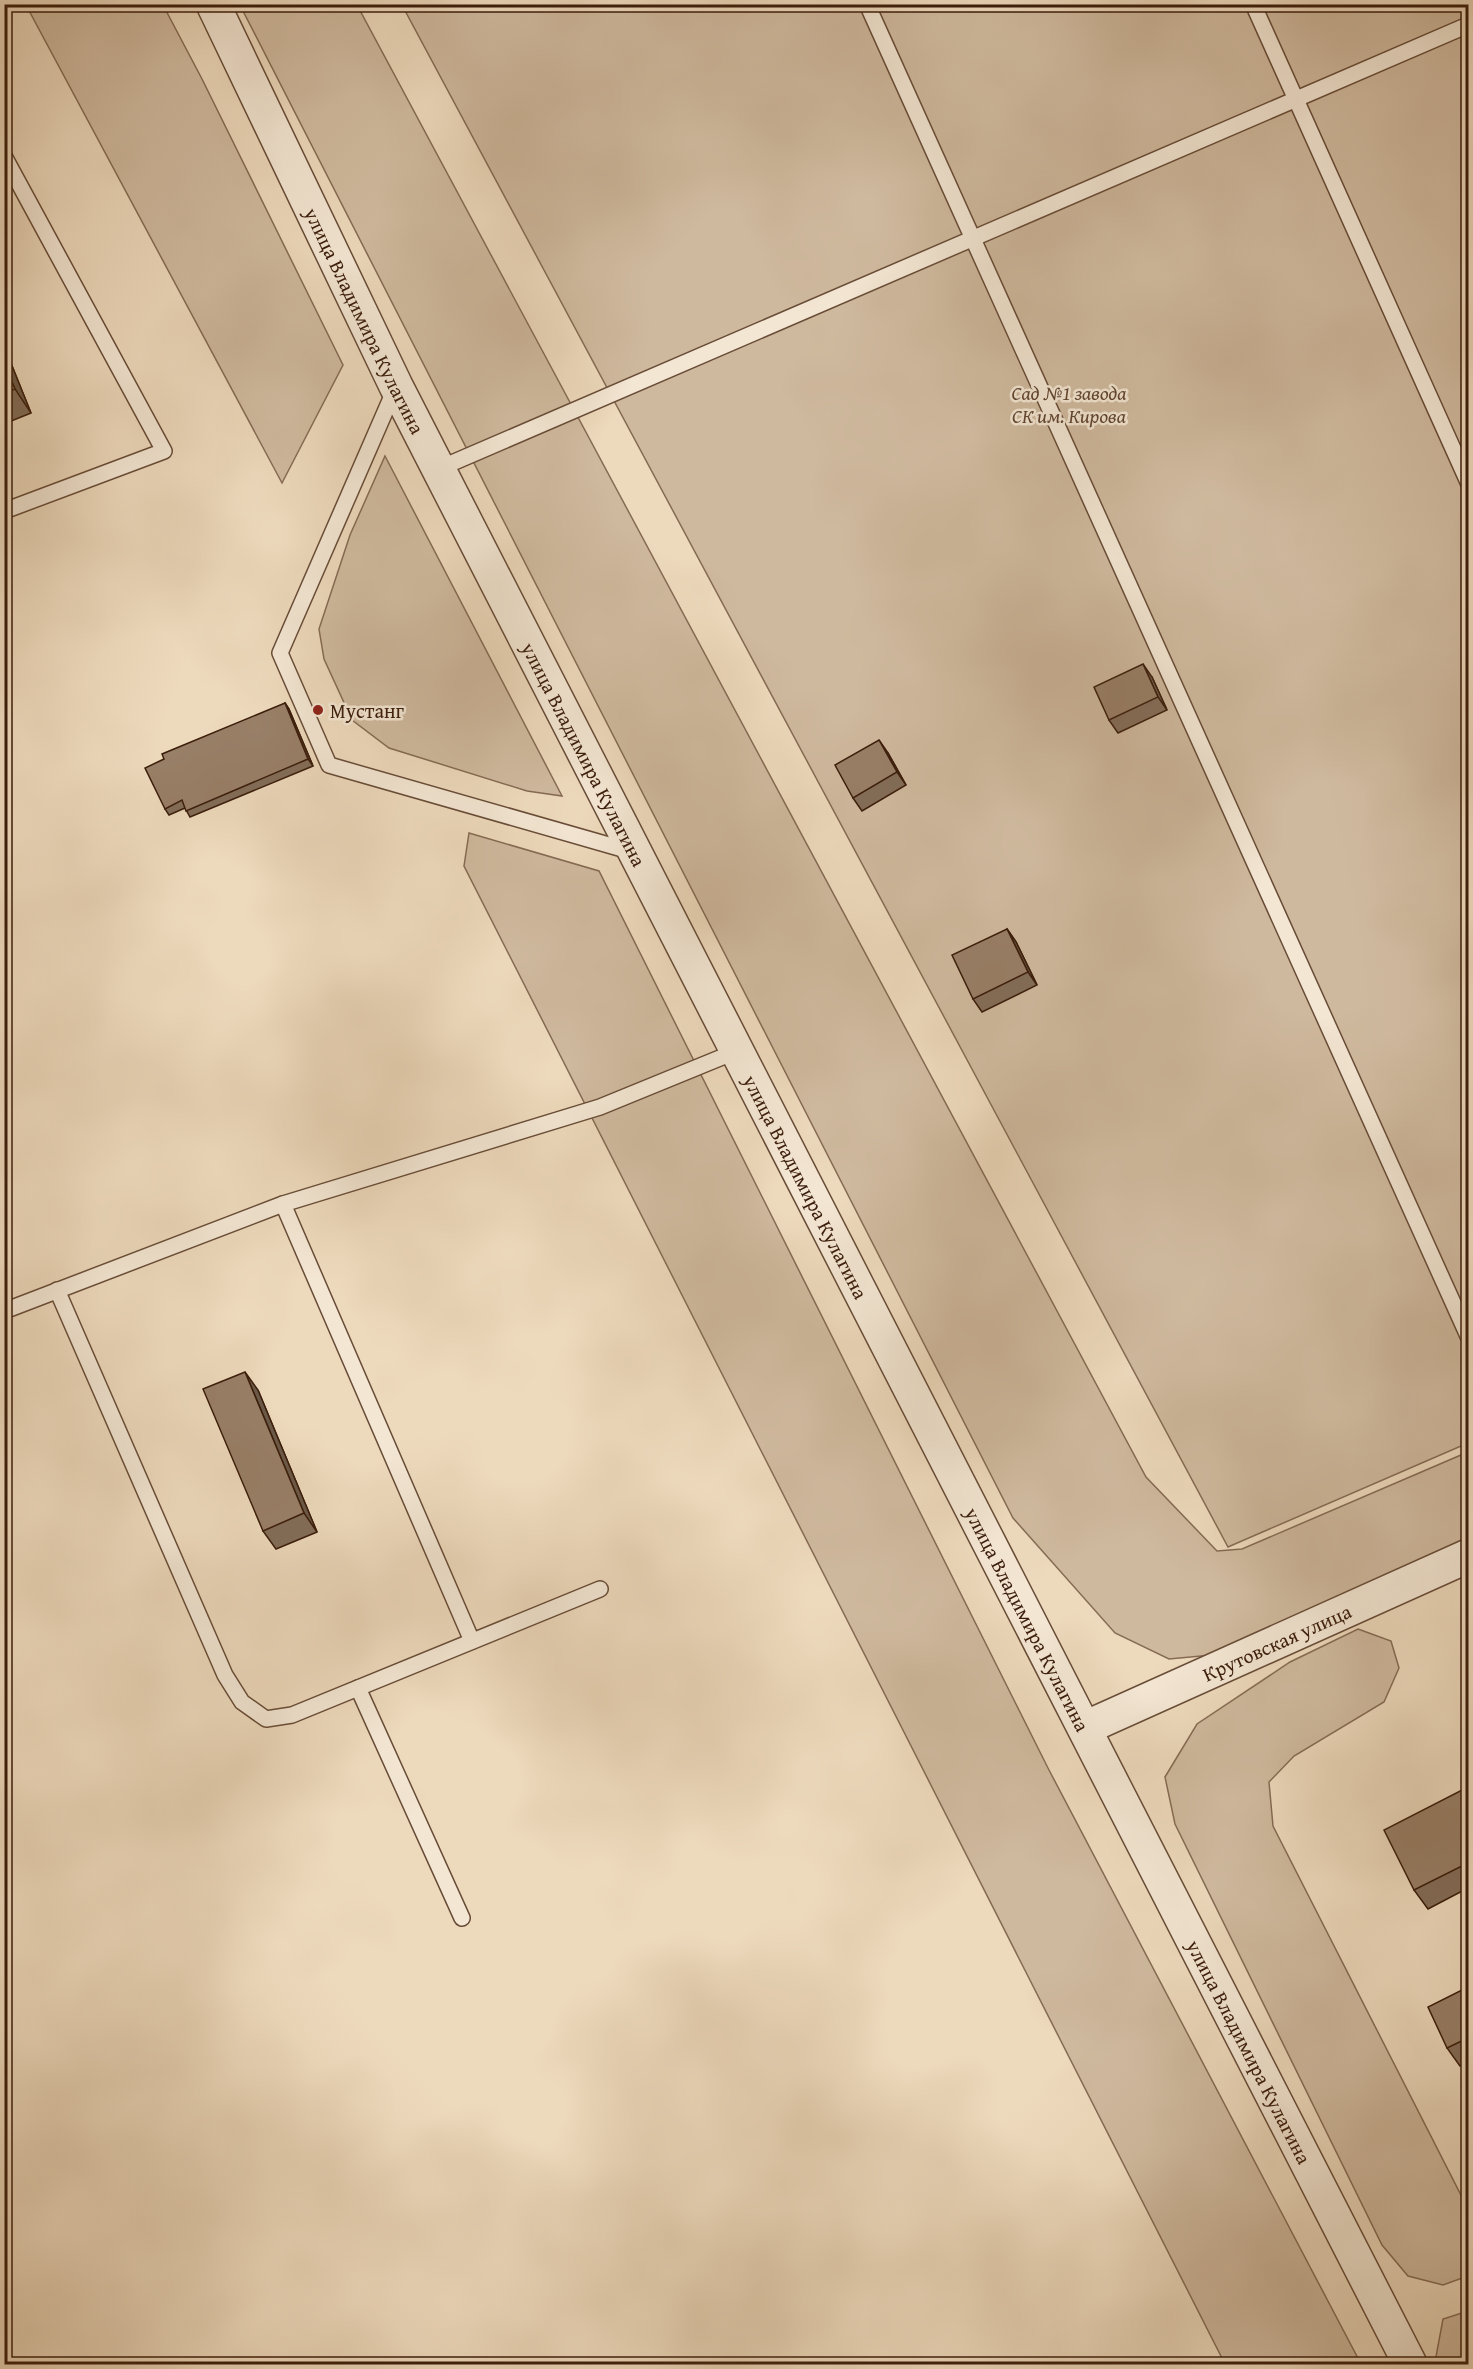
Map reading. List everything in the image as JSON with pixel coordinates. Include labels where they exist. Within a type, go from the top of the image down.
[{"type":"street","name":"улица Владимира Кулагина","points":[[213,4],[438,469],[1410,2364]]},
{"type":"street","name":"Крутовская улица","points":[[1085,1728],[1468,1556]]},
{"type":"lane","points":[[867,4],[1468,1336]]},
{"type":"lane","points":[[1253,4],[1468,482]]},
{"type":"lane","points":[[438,469],[1468,26]]},
{"type":"lane","points":[[4,156],[164,452],[4,511]]},
{"type":"lane","points":[[396,386],[280,652],[329,765],[636,853]]},
{"type":"lane","points":[[4,1311],[283,1204],[600,1107],[737,1051]]},
{"type":"lane","points":[[283,1204],[472,1641]]},
{"type":"lane","points":[[57,1290],[225,1675],[242,1702],[266,1719],[292,1715],[600,1589]]},
{"type":"lane","points":[[358,1688],[462,1918]]},
{"type":"green space","points":[[26,5],[163,5],[343,365],[282,483]]},
{"type":"green space","points":[[240,5],[357,5],[1146,1477],[1217,1551],[1242,1549],[1468,1452],[1468,1539],[1212,1655],[1169,1659],[1115,1633],[1013,1518]]},
{"type":"green space","name":"Сад №1 завода СК им. Кирова","points":[[402,5],[1468,5],[1468,1443],[1228,1547]]},
{"type":"green space","points":[[385,456],[562,796],[527,791],[389,748],[352,720],[324,659],[319,629],[350,535]]},
{"type":"green space","points":[[469,833],[599,871],[1049,1770],[1361,2364],[1225,2364],[464,866]]},
{"type":"green space","points":[[1358,1629],[1391,1641],[1399,1668],[1384,1702],[1294,1756],[1269,1782],[1273,1826],[1468,2209],[1468,2276],[1443,2285],[1408,2276],[1382,2245],[1175,1824],[1165,1777],[1197,1724],[1290,1662]]},
{"type":"green space","points":[[1468,2311],[1468,2364],[1437,2364],[1435,2362],[1443,2319]]},
{"type":"building","points":[[4,364],[15,389],[4,393]]},
{"type":"building","points":[[1143,664],[1158,697],[1109,720],[1094,687]]},
{"type":"building","points":[[285,703],[308,759],[186,811],[182,800],[165,809],[145,768],[164,759],[162,754]]},
{"type":"building","points":[[879,740],[897,772],[853,798],[835,765]]},
{"type":"building","points":[[1007,929],[1028,972],[973,999],[952,955]]},
{"type":"building","points":[[245,1372],[304,1513],[263,1531],[203,1389]]},
{"type":"building","points":[[1468,1787],[1468,1863],[1414,1890],[1384,1830]]},
{"type":"building","points":[[1468,1987],[1468,2038],[1447,2048],[1428,2007]]},
{"type":"place","name":"Мустанг","points":[[318,710]]}]
